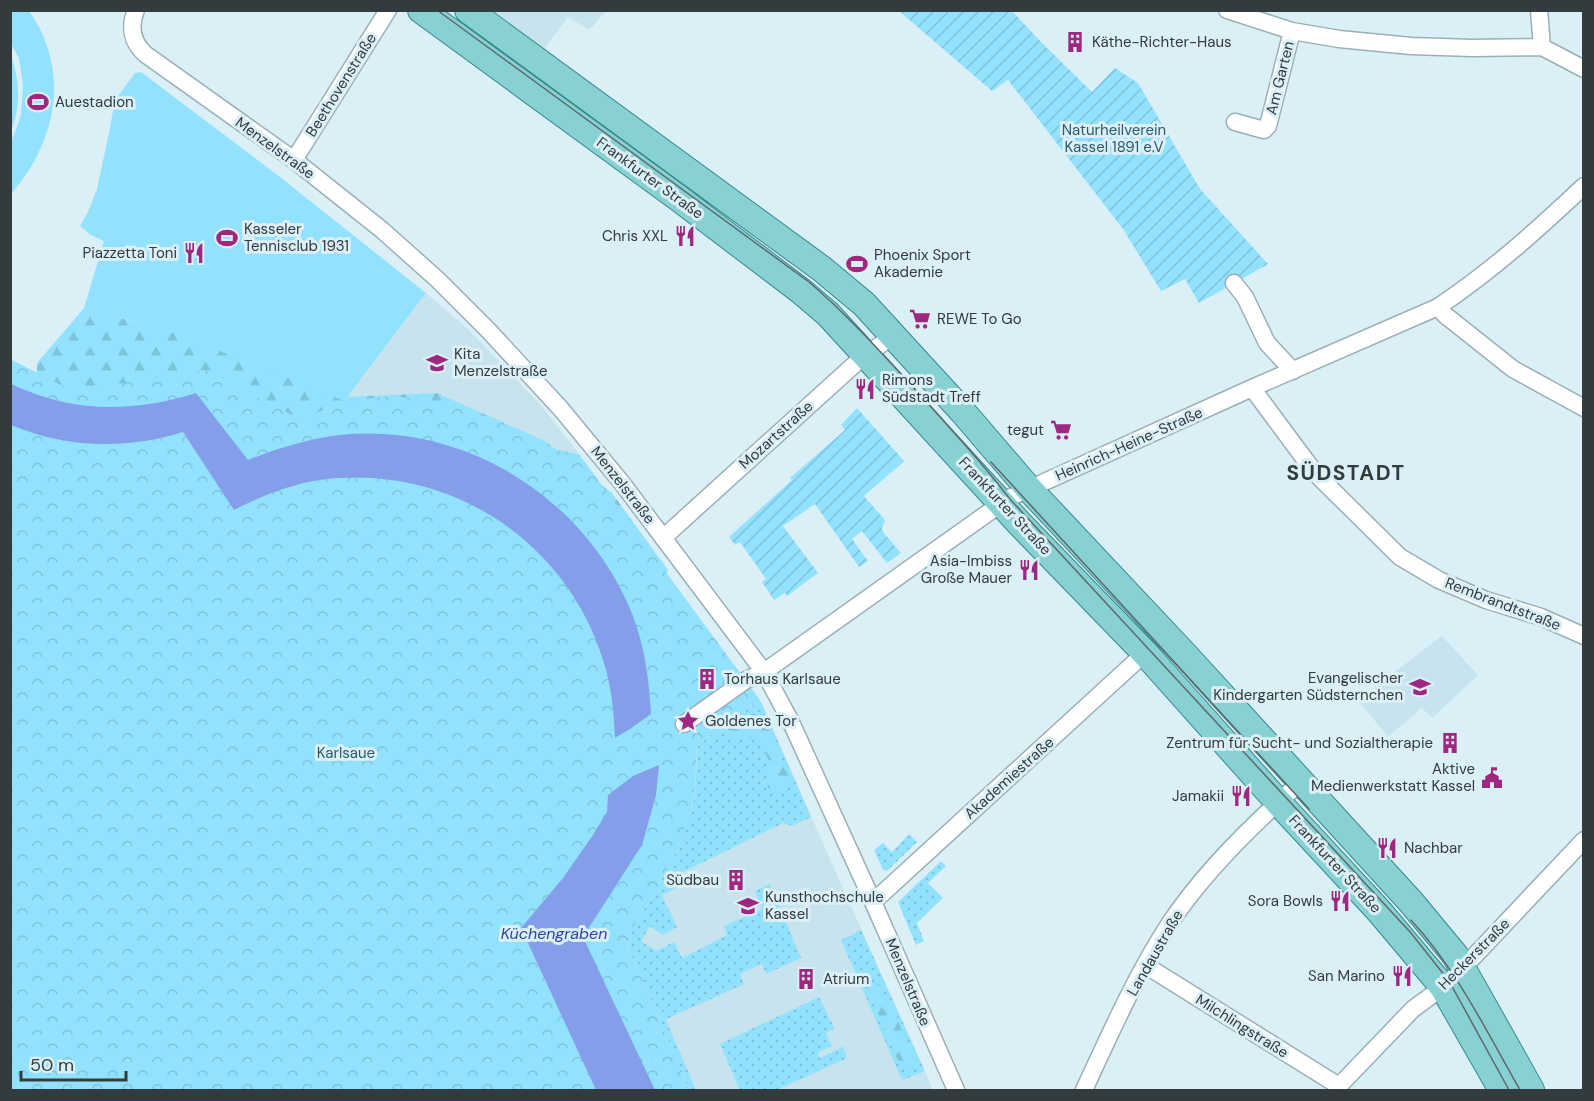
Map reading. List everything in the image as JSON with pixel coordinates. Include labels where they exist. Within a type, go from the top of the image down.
[{"type":"main road","name":"Frankfurter Straße","points":[[421,10],[677,197],[828,314],[1020,524],[1145,653],[1278,802],[1379,910],[1443,987],[1502,1090]]},
{"type":"main road","name":"Frankfurter Straße","points":[[468,10],[822,269],[864,304],[963,412],[1029,489],[1186,656],[1411,902],[1455,955],[1530,1090]]},
{"type":"street","name":"Menzelstraße","points":[[136,10],[132,32],[137,45],[145,54],[294,160],[382,230],[438,280],[561,409],[622,483],[764,672],[790,720],[956,1090]]},
{"type":"street","name":"Beethovenstraße","points":[[294,160],[388,10]]},
{"type":"street","points":[[1227,10],[1292,31],[1339,39],[1411,46],[1542,47],[1584,69]]},
{"type":"street","points":[[1539,10],[1542,47]]},
{"type":"street","name":"Am Garten","points":[[1235,122],[1264,130],[1268,126],[1292,31]]},
{"type":"street","name":"Heinrich-Heine-Straße","points":[[684,724],[746,680],[764,672],[1001,502],[1252,388],[1438,307],[1499,263],[1584,186]]},
{"type":"street","points":[[1234,283],[1245,297],[1267,343],[1293,371]]},
{"type":"street","points":[[1438,307],[1513,369],[1584,408]]},
{"type":"street","name":"Mozartstraße","points":[[663,538],[867,355],[892,336]]},
{"type":"street","name":"Rembrandtstraße","points":[[1252,388],[1315,473],[1400,557],[1439,580],[1486,600],[1541,617],[1584,636]]},
{"type":"street","name":"Akademiestraße","points":[[873,902],[1145,653]]},
{"type":"street","name":"Landaustraße","points":[[1084,1090],[1145,965],[1170,922],[1209,872],[1301,782]]},
{"type":"street","name":"Heckerstraße","points":[[1338,1088],[1413,1009],[1443,987],[1462,969],[1584,840]]},
{"type":"street","name":"Milchlingstraße","points":[[1145,965],[1338,1088]]},
{"type":"shaded area","points":[[491,11],[606,11],[589,30],[568,17],[543,50]]},
{"type":"shaded area","name":"Kita Menzelstraße","points":[[426,293],[469,330],[540,404],[579,454],[344,401]]},
{"type":"shaded area","name":"Evangelischer Kindergarten Südsternchen","points":[[1442,636],[1478,675],[1432,718],[1422,708],[1388,737],[1358,700]]},
{"type":"shaded area","name":"Kunsthochschule Kassel","points":[[760,700],[933,1090],[690,1090],[625,940],[673,860],[696,779]]},
{"type":"green space","name":"Auestadion","points":[[11,10],[29,11],[42,34],[50,57],[54,81],[53,105],[48,129],[27,174],[11,194],[11,143],[21,115],[23,86],[19,58],[11,44]]},
{"type":"green space","name":"Naturheilverein Kassel 1891 e.V","points":[[899,11],[1012,11],[1092,92],[1115,68],[1138,83],[1200,189],[1268,264],[1199,303],[1185,279],[1161,291],[1123,229],[1008,80],[992,91]]},
{"type":"green space","points":[[11,56],[16,74],[18,103],[11,131]]},
{"type":"green space","name":"Kasseler Tennisclub 1931","points":[[141,72],[280,177],[426,293],[344,401],[175,333],[84,308],[104,241],[91,235],[80,226],[97,189],[115,100],[135,73]]},
{"type":"green space","points":[[84,308],[175,333],[343,397],[437,393],[545,441],[612,493],[668,570],[658,590],[339,426],[87,399],[37,384],[37,363]]},
{"type":"green space","name":"Karlsaue","points":[[10,359],[73,391],[207,370],[301,420],[344,401],[394,396],[442,403],[496,421],[552,449],[579,454],[760,700],[697,745],[693,797],[684,831],[662,879],[625,940],[690,1090],[11,1090]]},
{"type":"green space","points":[[857,408],[904,461],[864,496],[885,520],[883,532],[901,553],[887,563],[862,531],[852,539],[868,561],[859,567],[815,504],[783,526],[818,573],[787,596],[785,593],[774,600],[762,582],[766,579],[740,542],[735,545],[729,537],[792,480],[790,478],[845,430],[841,425]]},
{"type":"green space","points":[[760,700],[811,817],[792,826],[783,823],[673,877],[678,887],[662,895],[677,927],[663,935],[650,926],[641,941],[656,951],[674,942],[682,958],[727,935],[724,926],[762,909],[755,891],[770,884],[801,958],[766,974],[762,964],[740,974],[744,984],[679,1012],[666,1020],[696,1090],[690,1090],[625,940],[662,879],[684,831],[694,797],[697,745]]},
{"type":"green space","points":[[758,712],[764,714],[778,745],[780,757],[787,765],[790,778],[786,786],[777,792],[768,788],[767,776],[771,765],[759,740],[735,739],[731,733],[730,727],[733,724]]},
{"type":"green space","points":[[909,834],[917,842],[887,871],[883,870],[874,850],[883,843],[892,852]]},
{"type":"green space","points":[[941,861],[946,866],[928,883],[943,898],[917,923],[924,941],[916,945],[898,902]]},
{"type":"green space","points":[[861,930],[925,1071],[902,1080],[841,940]]},
{"type":"green space","points":[[878,983],[896,1014],[902,1032],[916,1059],[913,1069],[902,1068],[874,1005],[871,984]]},
{"type":"green space","points":[[819,997],[835,1029],[826,1033],[832,1046],[817,1053],[820,1058],[843,1047],[847,1058],[777,1090],[740,1090],[720,1044]]},
{"type":"water","points":[[11,384],[34,394],[57,400],[102,407],[148,404],[196,393],[248,460],[316,439],[340,435],[387,434],[432,441],[476,456],[516,477],[553,504],[586,537],[612,574],[633,616],[641,640],[648,676],[651,714],[615,738],[606,670],[589,625],[565,584],[535,549],[499,521],[458,499],[414,484],[368,478],[319,480],[275,492],[234,510],[183,432],[162,438],[118,444],[74,442],[32,433],[11,425]]},
{"type":"water","name":"Küchengraben","points":[[659,765],[656,795],[642,845],[583,937],[655,1090],[596,1090],[521,928],[563,878],[593,835],[607,812],[608,795],[633,776]]},
{"type":"tram line","points":[[437,10],[809,282],[854,324],[957,436],[1009,498],[1411,933],[1449,981],[1509,1090]]},
{"type":"tram line","points":[[991,462],[1309,809]]},
{"type":"tram line","points":[[1411,920],[1428,939],[1457,980],[1520,1090]]},
{"type":"place","name":"Käthe-Richter-Haus","points":[[1075,42]]},
{"type":"place","name":"Auestadion","points":[[38,102]]},
{"type":"place","name":"Chris XXL","points":[[685,236]]},
{"type":"place","name":"Kasseler Tennisclub 1931","points":[[227,238]]},
{"type":"place","name":"Piazzetta Toni","points":[[194,253]]},
{"type":"place","name":"Phoenix Sport Akademie","points":[[857,264]]},
{"type":"place","name":"REWE To Go","points":[[920,319]]},
{"type":"place","name":"Kita Menzelstraße","points":[[437,363]]},
{"type":"place","name":"Rimons Südstadt Treff","points":[[865,389]]},
{"type":"place","name":"tegut","points":[[1061,430]]},
{"type":"place","name":"Asia-Imbiss Große Mauer","points":[[1029,570]]},
{"type":"place","name":"Torhaus Karlsaue","points":[[707,679]]},
{"type":"place","name":"Evangelischer Kindergarten Südsternchen","points":[[1420,687]]},
{"type":"place","name":"Goldenes Tor","points":[[688,721]]},
{"type":"place","name":"Zentrum für Sucht- und Sozialtherapie","points":[[1450,743]]},
{"type":"place","name":"Aktive Medienwerkstatt Kassel","points":[[1492,778]]},
{"type":"place","name":"Jamakii","points":[[1241,796]]},
{"type":"place","name":"Nachbar","points":[[1387,848]]},
{"type":"place","name":"Südbau","points":[[736,880]]},
{"type":"place","name":"Sora Bowls","points":[[1340,901]]},
{"type":"place","name":"Kunsthochschule Kassel","points":[[748,906]]},
{"type":"place","name":"San Marino","points":[[1402,976]]},
{"type":"place","name":"Atrium","points":[[806,979]]},
{"type":"district","name":"SÜDSTADT","points":[[1346,473]]}]
